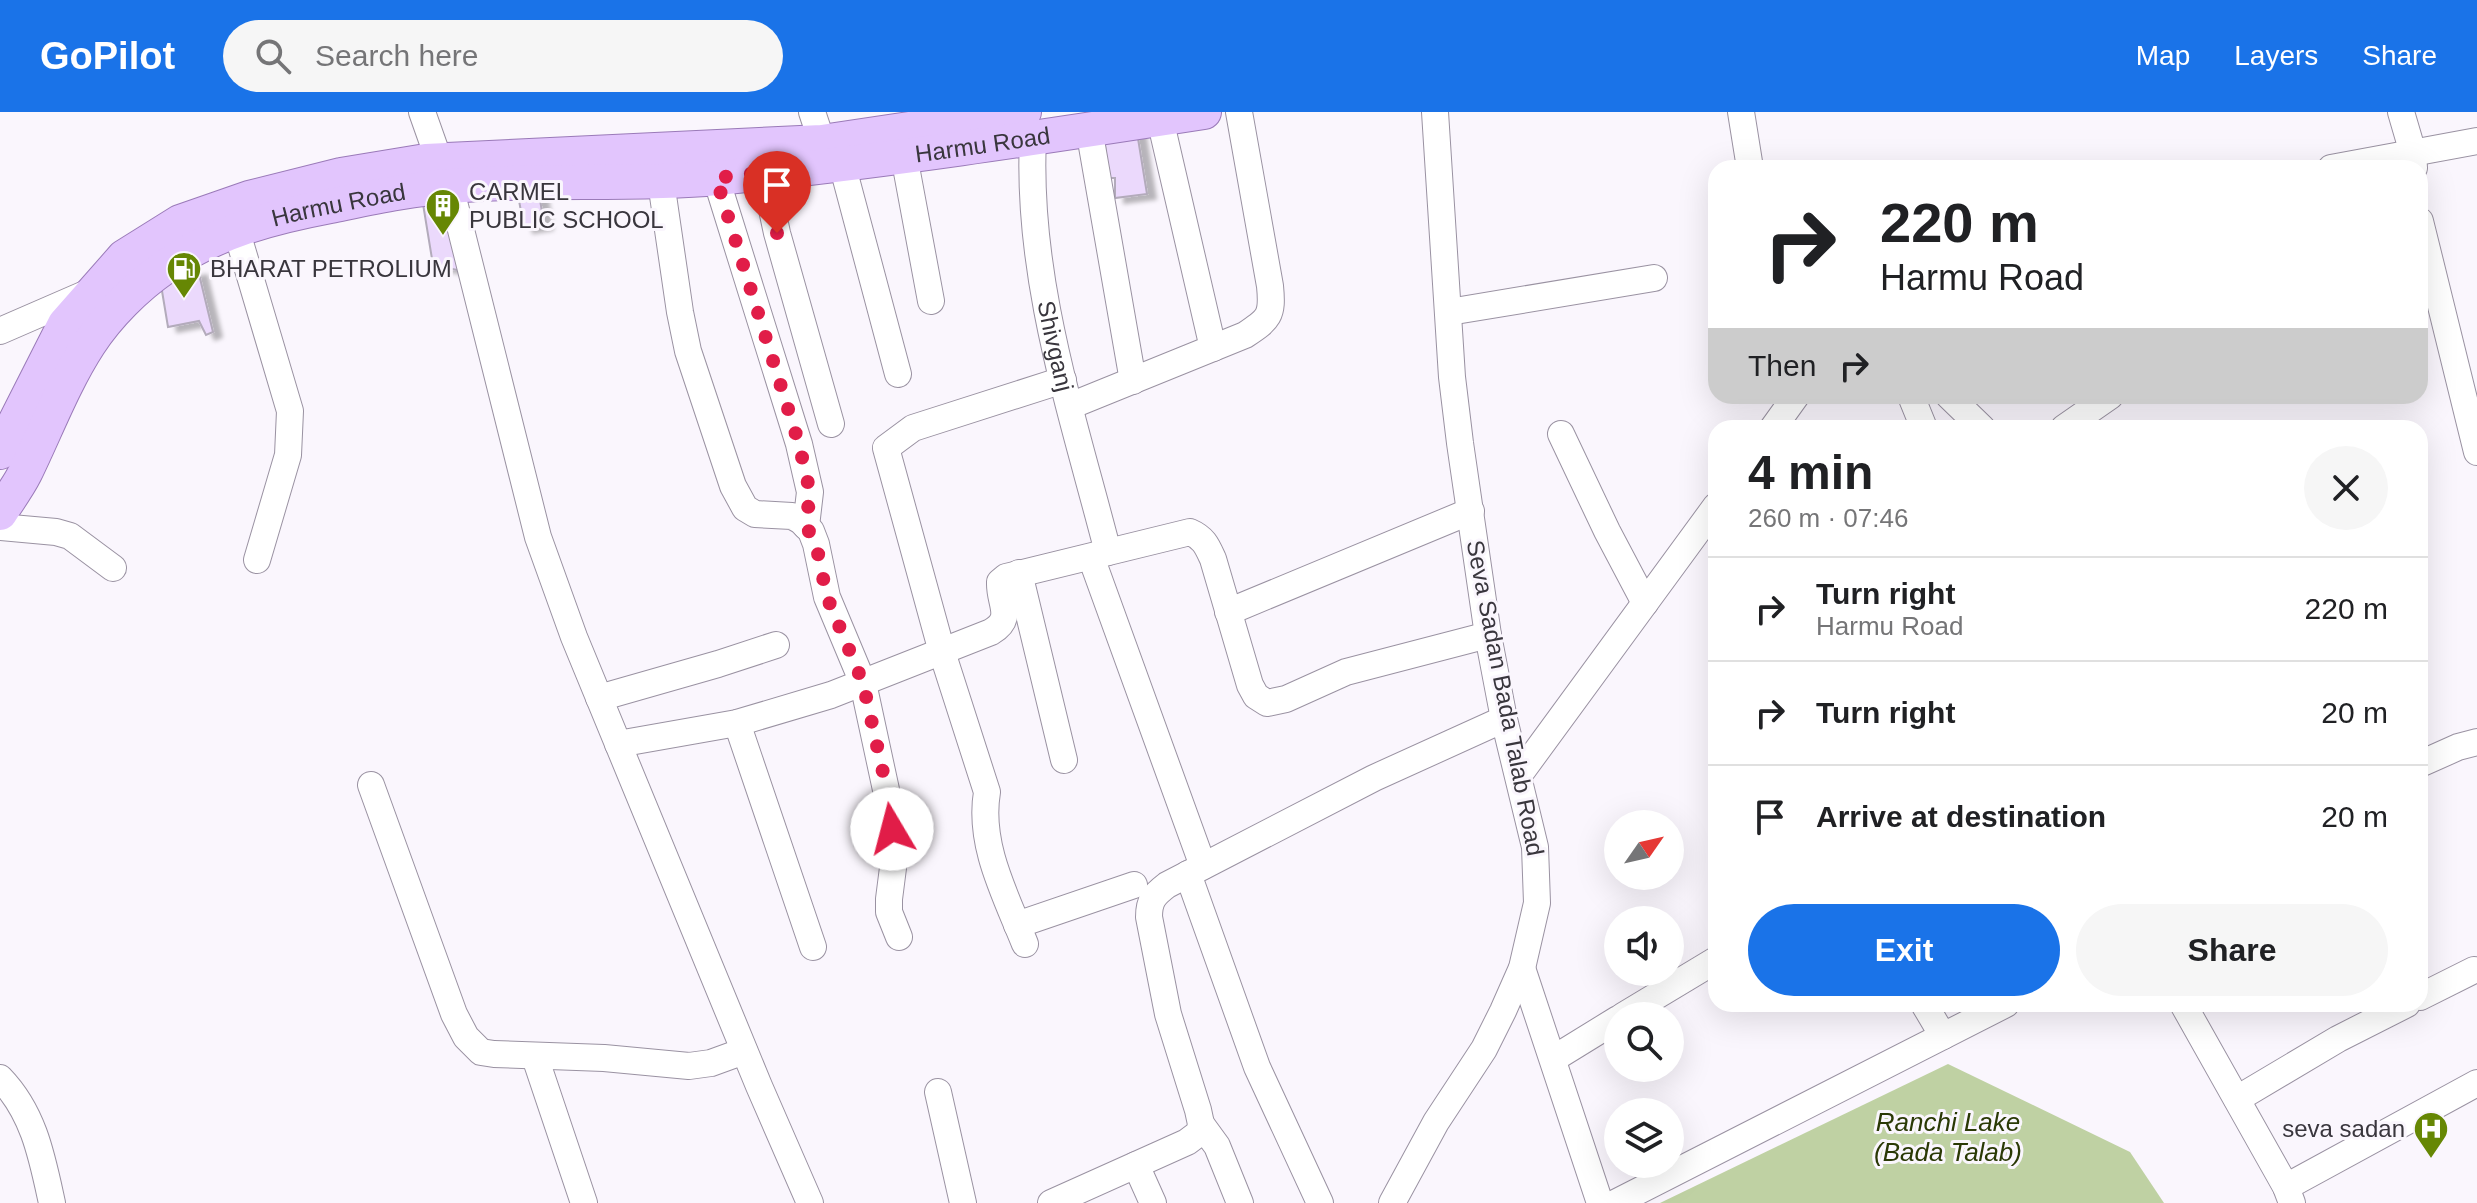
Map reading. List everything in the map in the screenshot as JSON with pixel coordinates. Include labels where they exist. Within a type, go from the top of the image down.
[{"type":"main road","name":"Harmu Road","points":[[0,452],[65,324],[113,284],[165,267],[236,229],[444,173],[825,139],[963,116],[1089,129],[1204,112]]},
{"type":"main road","name":"Harmu Road","points":[[0,513],[23,477],[71,375],[89,343],[107,320],[113,284],[124,257],[180,222],[249,198],[341,175],[444,173],[661,182],[716,178],[764,172],[825,139],[904,156],[1028,125]]},
{"type":"street","points":[[422,112],[444,173],[538,537],[574,637],[744,1051],[810,1203]]},
{"type":"street","points":[[1070,406],[1245,335],[1266,321],[1271,312],[1270,286],[1239,112]]},
{"type":"street","name":"Seva Sadan Bada Talab Road","points":[[1392,1203],[1436,1122],[1484,1049],[1522,968],[1537,903],[1535,847],[1504,719],[1488,635],[1452,377],[1435,112]]},
{"type":"street","points":[[1741,112],[1749,160]]},
{"type":"street","points":[[2401,112],[2414,160],[2477,141]]},
{"type":"street","points":[[1160,119],[1213,348]]},
{"type":"street","name":"Shivganj","points":[[1028,125],[1032,212],[1046,315],[1070,406],[1099,554],[1257,1067],[1320,1203]]},
{"type":"street","points":[[1089,129],[1133,381]]},
{"type":"street","points":[[825,139],[898,374]]},
{"type":"street","points":[[904,156],[931,301]]},
{"type":"street","points":[[764,172],[777,233],[831,424]]},
{"type":"street","points":[[716,178],[799,444],[810,492],[806,526]]},
{"type":"street","points":[[661,182],[688,351],[733,486],[745,508],[755,514],[792,516],[806,526],[816,544],[827,597],[863,683],[891,813],[894,860],[889,883],[889,912],[899,937]]},
{"type":"street","points":[[236,229],[290,411],[288,455],[257,560]]},
{"type":"street","points":[[2428,253],[2477,452]]},
{"type":"street","points":[[1449,312],[1654,278]]},
{"type":"street","points":[[0,331],[113,284]]},
{"type":"street","points":[[1063,380],[913,428],[886,448],[942,652],[984,780],[987,792],[983,815],[998,879],[1021,934],[1134,885]]},
{"type":"street","points":[[1957,404],[1974,420]]},
{"type":"street","points":[[2076,420],[2098,404]]},
{"type":"street","points":[[1561,434],[1645,603]]},
{"type":"street","points":[[1228,612],[1471,511]]},
{"type":"street","points":[[1519,775],[1708,517]]},
{"type":"street","points":[[0,527],[70,536],[113,568]]},
{"type":"street","points":[[618,744],[737,723],[831,695],[1001,626],[1005,620],[1000,582],[1006,577],[1190,532],[1200,536],[1213,559],[1250,685],[1256,696],[1267,703],[1286,699],[1346,672],[1488,635]]},
{"type":"street","points":[[1019,573],[1064,760]]},
{"type":"street","points":[[599,698],[776,645]]},
{"type":"street","points":[[1240,1203],[1217,1146],[1201,1124],[1168,1014],[1149,917],[1149,902],[1167,885],[1195,870],[1374,778],[1504,719]]},
{"type":"street","points":[[737,723],[813,947]]},
{"type":"street","points":[[2428,761],[2477,742]]},
{"type":"street","points":[[371,785],[454,1014],[466,1037],[481,1052],[689,1066],[711,1063],[744,1051]]},
{"type":"street","points":[[1646,1002],[1708,965]]},
{"type":"street","points":[[1522,968],[1600,1203]]},
{"type":"street","points":[[2428,993],[2474,970]]},
{"type":"street","points":[[1929,1012],[1943,1036]]},
{"type":"street","points":[[1615,1203],[1990,1012]]},
{"type":"street","points":[[2188,1012],[2289,1195],[2477,1083]]},
{"type":"street","points":[[2237,1099],[2338,1039],[2391,1012]]},
{"type":"street","points":[[1553,1059],[1604,1028]]},
{"type":"street","points":[[535,1057],[584,1203]]},
{"type":"street","points":[[0,1078],[15,1093],[29,1116],[40,1148],[52,1203]]},
{"type":"street","points":[[938,1092],[963,1203]]},
{"type":"street","points":[[1051,1203],[1187,1142],[1199,1133],[1201,1124]]},
{"type":"street","points":[[1136,1165],[1153,1203]]},
{"type":"water","name":"Ranchi Lake (Bada Talab)","points":[[1948,1064],[2130,1152],[2164,1203],[1660,1203]]},
{"type":"building","points":[[1136,126],[1147,194],[1115,198],[1115,178],[1109,178],[1103,129]]},
{"type":"building","points":[[539,193],[544,225],[524,228],[518,195]]},
{"type":"building","name":"CARMEL PUBLIC SCHOOL","points":[[423,204],[454,208],[462,271],[433,265]]},
{"type":"building","name":"BHARAT PETROLIUM","points":[[198,270],[213,332],[206,335],[199,321],[168,327],[160,279]]},
{"type":"place","name":"CARMEL PUBLIC SCHOOL","points":[[443,237]]},
{"type":"place","name":"BHARAT PETROLIUM","points":[[184,300]]},
{"type":"place","name":"seva sadan","points":[[2431,1160]]},
{"type":"route","points":[[777,233],[764,172],[716,178],[799,444],[810,492],[806,526],[816,544],[827,597],[863,683],[892,829]]}]
